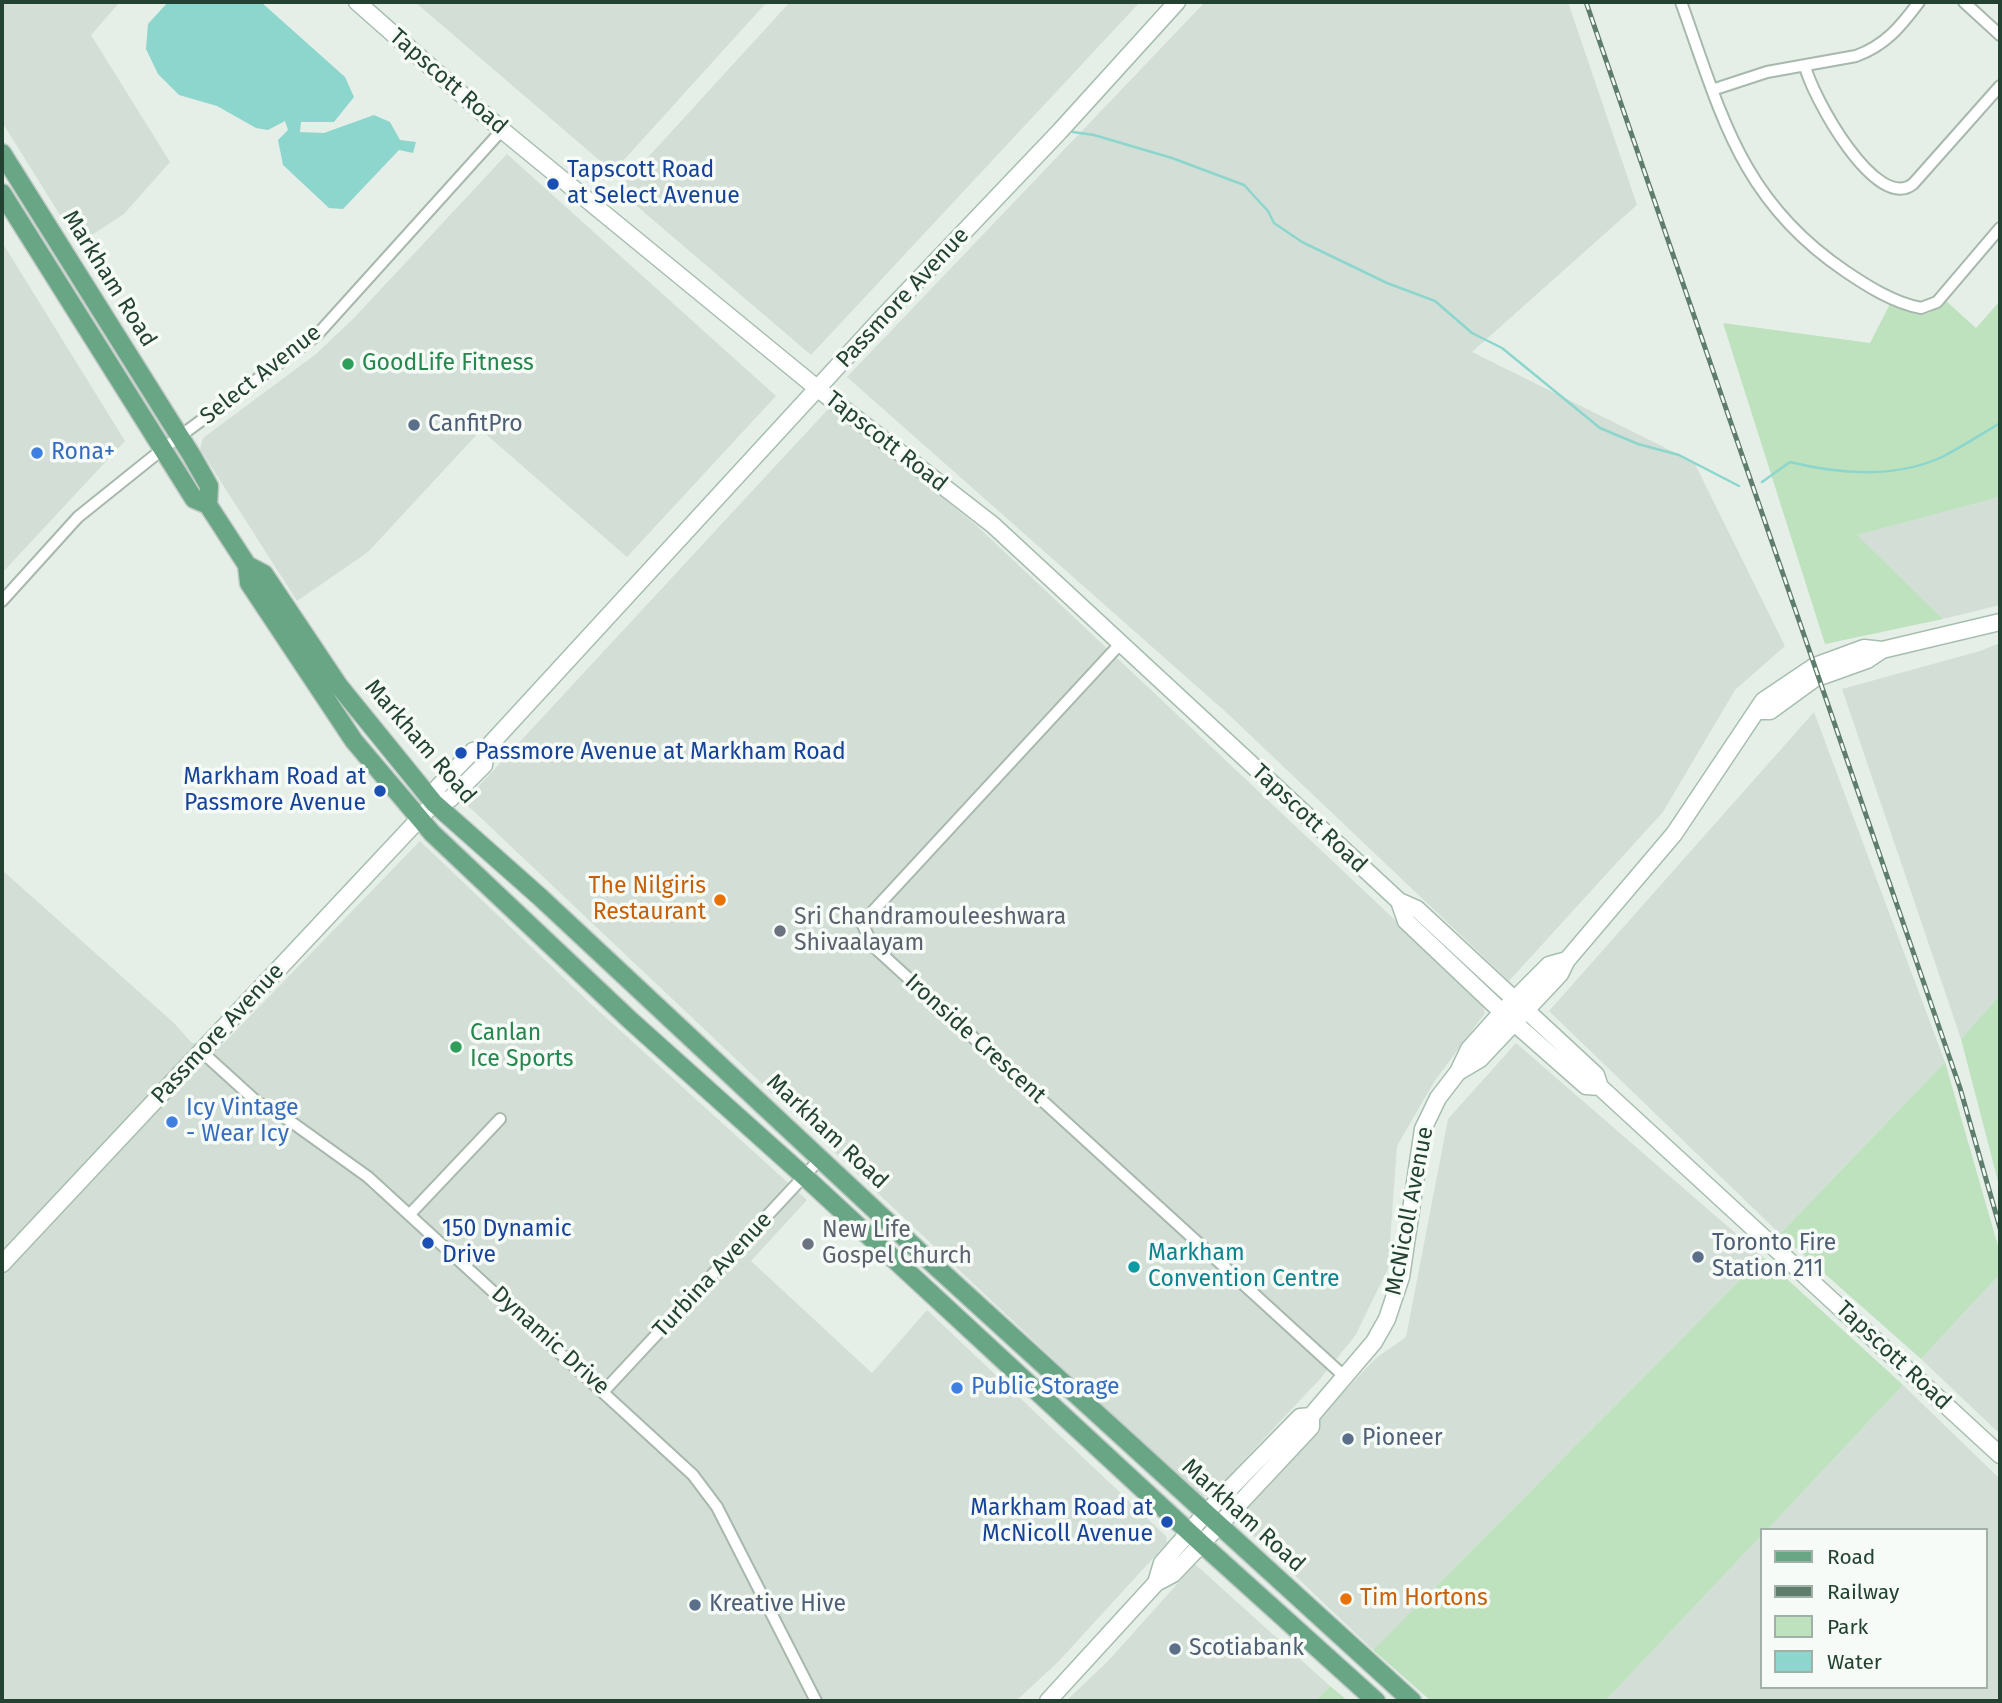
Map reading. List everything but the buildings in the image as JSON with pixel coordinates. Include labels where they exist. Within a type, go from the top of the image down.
[{"type":"main road","name":"Markham Road","points":[[2,153],[180,436],[209,486],[208,505]]},
{"type":"main road","name":"Markham Road","points":[[2,192],[194,499],[208,505],[247,565],[249,583],[354,741],[419,818],[635,1026],[804,1175],[1195,1538],[1376,1701]]},
{"type":"main road","name":"Markham Road","points":[[247,565],[264,574],[339,685],[434,803],[520,879],[1211,1520],[1412,1701]]},
{"type":"street","name":"Tapscott Road","points":[[357,2],[502,130],[818,389],[992,525],[1399,901],[1417,909],[1597,1075],[1600,1087],[2000,1455]]},
{"type":"street","name":"Passmore Avenue","points":[[2,1264],[434,803],[439,788],[473,751],[486,749],[1177,2]]},
{"type":"street","points":[[1681,2],[1712,90],[1740,157],[1773,206],[1816,250],[1855,278],[1913,307],[1929,306],[1937,302],[2000,229]]},
{"type":"street","points":[[1712,90],[1767,72],[1856,56],[1876,48],[1895,33],[1919,2]]},
{"type":"street","points":[[1964,2],[2000,35]]},
{"type":"street","points":[[1805,66],[1818,100],[1838,135],[1874,174],[1892,188],[1900,190],[1913,184],[2000,86]]},
{"type":"street","name":"Select Avenue","points":[[2,601],[78,517],[164,448],[317,335],[502,130]]},
{"type":"street","name":"McNicoll Avenue","points":[[1048,1701],[1156,1583],[1173,1574],[1195,1538],[1211,1520],[1311,1427],[1311,1416],[1374,1342],[1387,1319],[1401,1277],[1423,1129],[1438,1098],[1458,1073],[1480,1059],[1507,1017],[1560,975],[1567,960],[1674,834],[1758,711],[1770,711],[1814,679],[1867,660],[1882,650],[2000,622]]},
{"type":"street","name":"Ironside Crescent","points":[[1120,643],[862,923],[873,946],[1222,1264],[1334,1370],[1345,1377]]},
{"type":"street","name":"Tapscott Road","points":[[1399,901],[1406,921],[1507,1017],[1586,1086],[1600,1087]]},
{"type":"street","name":"Dynamic Drive","points":[[202,1052],[257,1102],[290,1121],[368,1177],[411,1213],[683,1464],[717,1507],[816,1701]]},
{"type":"street","points":[[411,1213],[500,1119]]},
{"type":"street","name":"Turbina Avenue","points":[[604,1391],[820,1159]]},
{"type":"shaded area","points":[[2,2],[120,2],[91,35],[170,162],[124,214],[78,244],[2,122]]},
{"type":"shaded area","points":[[415,2],[767,2],[613,172]]},
{"type":"shaded area","points":[[790,2],[1140,2],[811,355],[618,190]]},
{"type":"shaded area","points":[[1205,2],[1568,2],[1637,205],[1472,352],[1694,462],[1785,646],[1735,690],[1663,812],[1509,981],[1228,714],[847,377]]},
{"type":"shaded area","points":[[507,154],[776,396],[627,557],[481,430],[368,552],[297,601],[200,449],[203,438],[316,354],[353,319]]},
{"type":"shaded area","points":[[2,242],[125,441],[2,573]]},
{"type":"shaded area","points":[[830,407],[976,525],[1481,1001],[1485,1013],[1434,1082],[1397,1146],[1388,1269],[1355,1336],[1320,1379],[1212,1494],[1196,1494],[464,802]]},
{"type":"shaded area","points":[[2000,497],[2000,605],[1943,619],[1856,535]]},
{"type":"shaded area","points":[[2000,643],[2000,995],[1961,1039],[1842,689]]},
{"type":"shaded area","points":[[1814,712],[1945,1062],[1780,1234],[1549,1011]]},
{"type":"shaded area","points":[[420,841],[592,1005],[807,1200],[751,1261],[872,1373],[927,1310],[1166,1536],[1167,1543],[1058,1662],[1016,1701],[2,1701],[2,870],[174,1023],[192,1043],[223,1044]]},
{"type":"shaded area","points":[[1516,1043],[1763,1257],[1373,1650],[1238,1521],[1238,1513],[1318,1419],[1376,1358],[1406,1337],[1448,1119]]},
{"type":"shaded area","points":[[2000,1274],[2000,1434],[1921,1359]]},
{"type":"shaded area","points":[[1903,1385],[2000,1479],[2000,1701],[1605,1701],[1760,1537],[1760,1689],[1988,1689],[1988,1528],[1769,1528]]},
{"type":"shaded area","points":[[1195,1564],[1330,1686],[1315,1701],[1066,1701],[1109,1660]]},
{"type":"green space","points":[[1945,300],[1976,328],[2000,301],[2000,497],[1857,535],[1943,619],[1825,644],[1723,323],[1870,343],[1890,304],[1919,315],[1931,312]]},
{"type":"green space","points":[[2000,995],[2000,1189],[1961,1039]]},
{"type":"green space","points":[[1945,1062],[2000,1253],[2000,1274],[1921,1359],[1780,1234]]},
{"type":"green space","points":[[1763,1257],[1903,1385],[1769,1528],[1760,1528],[1760,1537],[1605,1701],[1431,1701],[1373,1650]]},
{"type":"green space","points":[[1330,1686],[1348,1701],[1315,1701]]},
{"type":"water","points":[[168,2],[261,2],[345,77],[354,97],[334,122],[301,122],[300,132],[324,133],[374,115],[390,122],[400,140],[416,142],[413,153],[399,150],[343,209],[329,208],[283,165],[278,140],[288,130],[285,121],[268,130],[256,128],[217,106],[179,95],[158,74],[146,49],[148,24]]},
{"type":"waterway","points":[[1073,132],[1094,135],[1172,158],[1244,185],[1268,211],[1274,223],[1302,242],[1387,283],[1435,301],[1472,333],[1502,348],[1600,428],[1638,444],[1679,455],[1739,486]]},
{"type":"waterway","points":[[1762,482],[1790,462],[1847,471],[1907,468],[1944,456],[2000,423]]},
{"type":"railway","points":[[1586,2],[1960,1088],[2000,1228]]},
{"type":"place","name":"Tapscott Road at Select Avenue","points":[[553,184]]},
{"type":"place","name":"GoodLife Fitness","points":[[348,364]]},
{"type":"place","name":"CanfitPro","points":[[414,425]]},
{"type":"place","name":"Rona+","points":[[37,453]]},
{"type":"place","name":"Passmore Avenue at Markham Road","points":[[461,753]]},
{"type":"place","name":"Markham Road at Passmore Avenue","points":[[380,791]]},
{"type":"place","name":"The Nilgiris Restaurant","points":[[720,900]]},
{"type":"place","name":"Sri Chandramouleeshwara Shivaalayam","points":[[780,931]]},
{"type":"place","name":"Canlan Ice Sports","points":[[456,1047]]},
{"type":"place","name":"Icy Vintage - Wear Icy","points":[[172,1122]]},
{"type":"place","name":"150 Dynamic Drive","points":[[428,1243]]},
{"type":"place","name":"New Life Gospel Church","points":[[808,1244]]},
{"type":"place","name":"Toronto Fire Station 211","points":[[1698,1257]]},
{"type":"place","name":"Markham Convention Centre","points":[[1134,1267]]},
{"type":"place","name":"Public Storage","points":[[957,1388]]},
{"type":"place","name":"Pioneer","points":[[1348,1439]]},
{"type":"place","name":"Markham Road at McNicoll Avenue","points":[[1167,1522]]},
{"type":"place","name":"Tim Hortons","points":[[1346,1599]]},
{"type":"place","name":"Kreative Hive","points":[[695,1605]]},
{"type":"place","name":"Scotiabank","points":[[1175,1649]]}]
